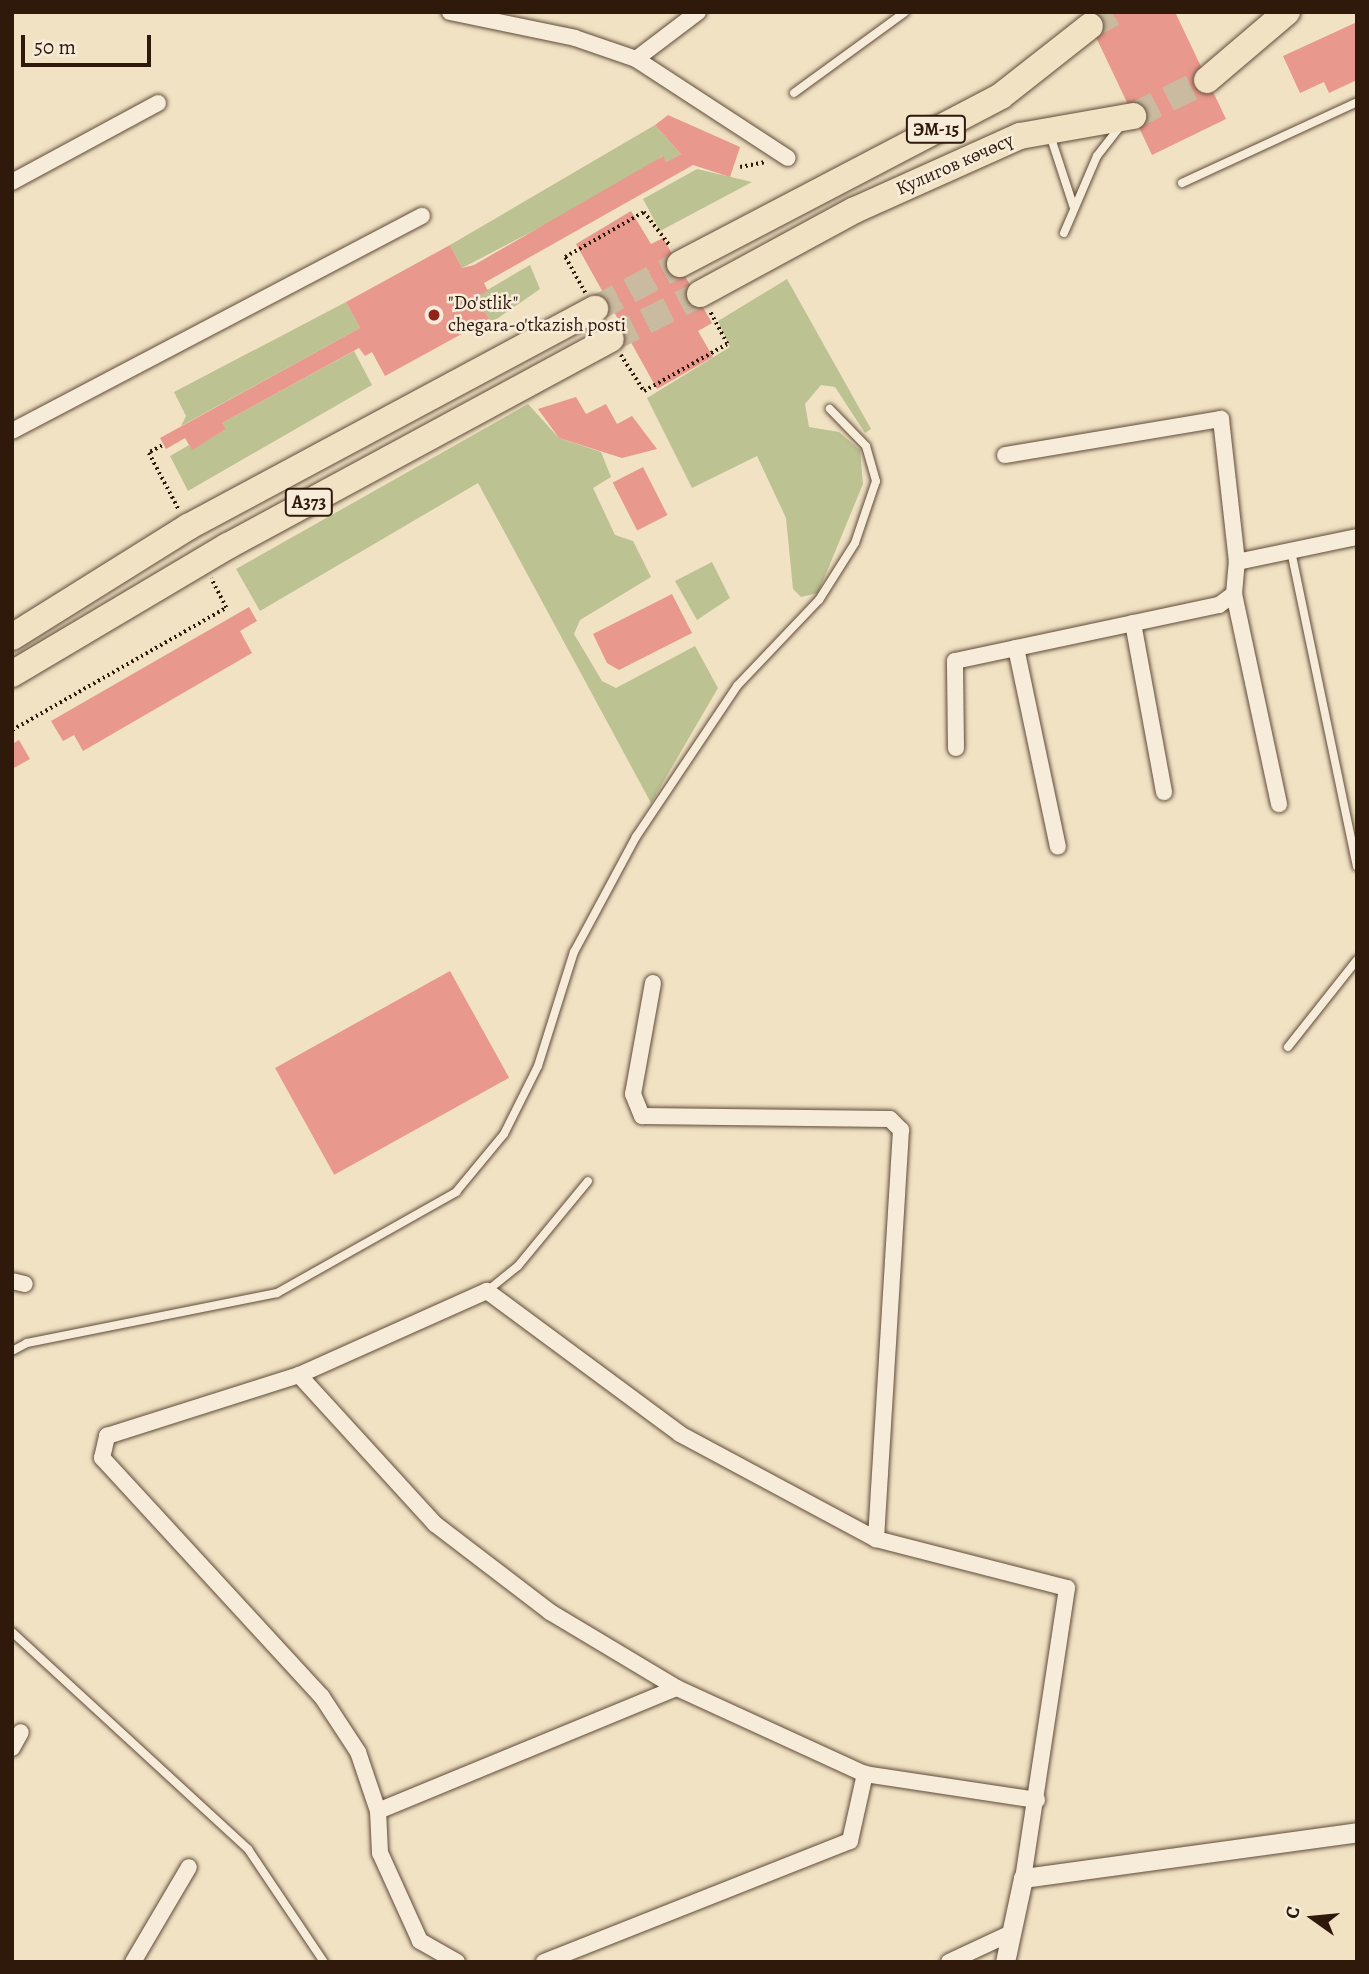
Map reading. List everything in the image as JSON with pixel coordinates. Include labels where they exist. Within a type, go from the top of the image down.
[{"type":"highway","points":[[1207,80],[1287,12]]},
{"type":"highway","name":"Кулигов көчөсү","points":[[680,264],[1001,96],[1090,26]]},
{"type":"highway","name":"Кулигов көчөсү","points":[[701,294],[787,246],[1007,142],[1049,131],[1129,118]]},
{"type":"highway","name":"A373","points":[[12,637],[188,527],[595,309]]},
{"type":"highway","name":"A373","points":[[12,674],[201,562],[611,338]]},
{"type":"street","points":[[450,12],[575,38],[636,59],[788,158]]},
{"type":"street","points":[[636,59],[698,12]]},
{"type":"street","points":[[12,182],[158,103]]},
{"type":"street","points":[[12,431],[422,216]]},
{"type":"street","points":[[1005,455],[1221,419],[1237,562],[1234,594],[1279,804]]},
{"type":"street","points":[[1237,562],[1357,537]]},
{"type":"street","points":[[956,748],[955,661],[1219,605],[1234,594]]},
{"type":"street","points":[[1133,623],[1164,792]]},
{"type":"street","points":[[1016,648],[1058,848]]},
{"type":"street","points":[[653,983],[633,1094],[642,1116],[890,1119],[901,1130],[876,1539]]},
{"type":"street","points":[[457,1962],[420,1941],[380,1853],[378,1811],[358,1752],[322,1697],[102,1458],[107,1436],[299,1375],[487,1291],[680,1434],[876,1539],[1067,1588],[1037,1800],[1005,1962]]},
{"type":"street","points":[[299,1375],[435,1524],[550,1612],[677,1688],[865,1773],[1037,1800]]},
{"type":"street","points":[[378,1811],[677,1688]]},
{"type":"street","points":[[12,1748],[21,1732]]},
{"type":"street","points":[[544,1962],[850,1840],[865,1773]]},
{"type":"street","points":[[1023,1878],[1357,1832]]},
{"type":"street","points":[[133,1962],[189,1867]]},
{"type":"street","points":[[949,1962],[1011,1933]]},
{"type":"lane","points":[[794,93],[905,12]]},
{"type":"lane","points":[[1182,183],[1357,102]]},
{"type":"lane","points":[[1064,233],[1097,156],[1129,118]]},
{"type":"lane","points":[[1049,131],[1074,208]]},
{"type":"lane","points":[[12,1351],[27,1343],[277,1293],[456,1192],[504,1134],[538,1066],[574,952],[642,826],[737,686],[819,600],[855,543],[876,481],[866,446],[830,409]]},
{"type":"lane","points":[[1291,551],[1357,866]]},
{"type":"lane","points":[[1288,1047],[1357,960]]},
{"type":"lane","points":[[487,1291],[518,1266],[588,1181]]},
{"type":"lane","points":[[12,1632],[248,1849],[324,1962]]},
{"type":"path","points":[[595,309],[565,257],[644,212],[680,264]]},
{"type":"path","points":[[611,338],[644,391],[727,344],[701,294]]},
{"type":"path","points":[[162,446],[149,453],[188,527]]},
{"type":"path","points":[[12,730],[226,608],[201,562]]},
{"type":"green space","points":[[655,125],[681,154],[666,162],[662,156],[629,181],[462,268],[450,245]]},
{"type":"green space","points":[[697,169],[752,182],[660,231],[643,199]]},
{"type":"green space","points":[[530,265],[540,289],[491,323],[477,296]]},
{"type":"green space","points":[[787,279],[871,429],[865,433],[835,387],[821,385],[805,404],[809,427],[839,432],[860,450],[863,484],[818,593],[801,597],[793,589],[786,518],[757,456],[692,488],[647,398],[730,347],[718,321]]},
{"type":"green space","points":[[346,302],[360,328],[181,426],[186,416],[174,392]]},
{"type":"green space","points":[[354,351],[372,385],[188,491],[170,456],[189,445],[192,449],[226,429],[222,423]]},
{"type":"green space","points":[[528,404],[559,438],[601,452],[611,477],[593,488],[615,535],[633,541],[651,577],[580,620],[574,634],[602,681],[616,688],[695,646],[718,688],[651,803],[478,483],[260,611],[236,569]]},
{"type":"green space","points":[[712,562],[730,598],[697,620],[675,581]]},
{"type":"building","points":[[1084,12],[1175,12],[1226,119],[1152,155]]},
{"type":"building","points":[[1357,22],[1357,80],[1329,93],[1324,82],[1300,93],[1283,56]]},
{"type":"building","points":[[668,115],[740,147],[730,177],[693,165],[484,283],[488,291],[477,296],[489,319],[385,376],[372,352],[365,356],[359,348],[222,423],[226,429],[192,450],[185,438],[166,449],[160,438],[360,328],[346,302],[450,245],[462,268],[474,265],[663,156],[666,162],[681,154],[655,125]]},
{"type":"building","name":"\"Do'stlik\" chegara-o'tkazish posti","points":[[631,211],[651,244],[663,238],[712,323],[698,331],[713,357],[657,389],[576,244]]},
{"type":"building","points":[[576,397],[586,414],[606,404],[617,424],[632,416],[657,449],[622,458],[559,438],[538,409]]},
{"type":"building","points":[[643,467],[668,515],[637,531],[613,482]]},
{"type":"building","points":[[672,594],[692,633],[619,670],[607,663],[593,634]]},
{"type":"building","points":[[249,607],[257,621],[240,631],[252,653],[83,751],[74,735],[63,741],[51,721]]},
{"type":"building","points":[[19,740],[30,759],[12,769],[12,744]]},
{"type":"building","points":[[450,971],[509,1078],[334,1175],[275,1068]]},
{"type":"tunnel","points":[[1090,26],[1115,12]]},
{"type":"tunnel","points":[[1133,116],[1207,80]]},
{"type":"tunnel","points":[[595,309],[680,264]]},
{"type":"tunnel","points":[[611,339],[700,294]]},
{"type":"place","name":"\"Do'stlik\" chegara-o'tkazish posti","points":[[434,315]]}]
